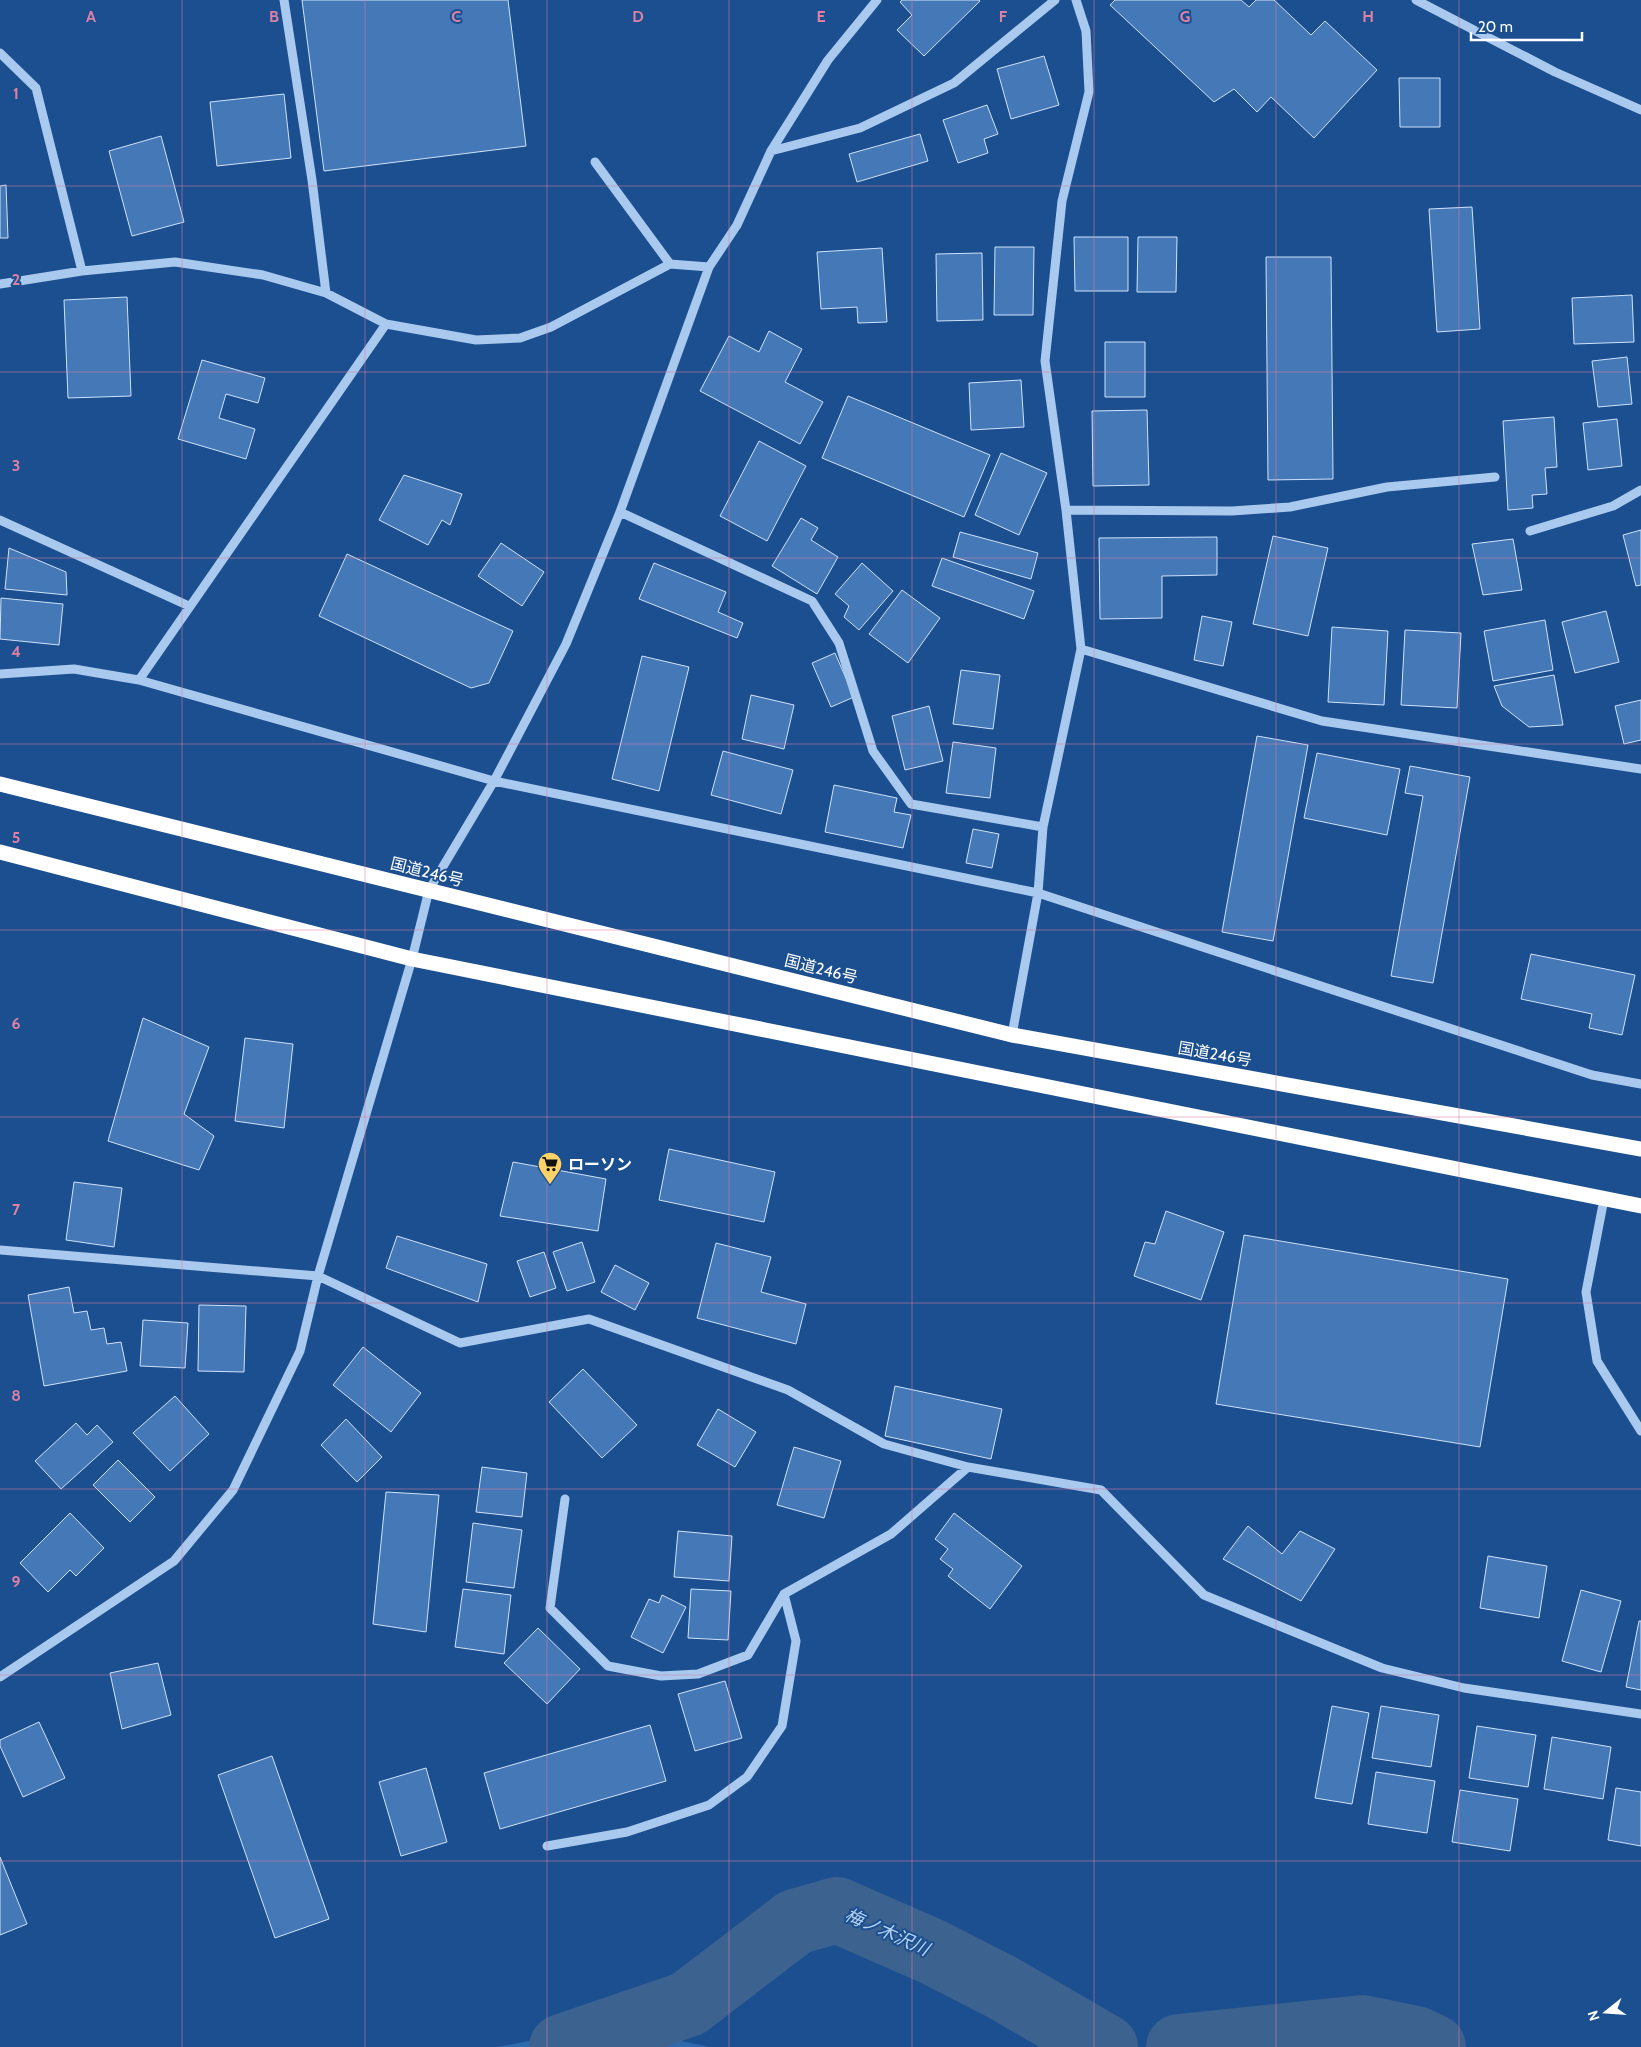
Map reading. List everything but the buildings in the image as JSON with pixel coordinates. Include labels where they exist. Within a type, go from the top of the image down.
[{"type":"highway","name":"国道246号","points":[[0,784],[1012,1035],[1641,1149]]},
{"type":"highway","points":[[0,852],[412,959],[1641,1206]]},
{"type":"street","points":[[284,0],[312,180],[326,293]]},
{"type":"street","points":[[0,1677],[174,1562],[233,1490],[300,1351],[318,1276],[412,959],[429,890],[494,782],[566,644],[620,512],[709,267],[737,225],[771,151],[828,60],[877,0]]},
{"type":"street","points":[[771,151],[860,128],[954,83],[1055,0]]},
{"type":"street","points":[[1012,1035],[1038,893],[1043,828],[1080,649],[1066,510],[1045,361],[1062,201],[1089,92],[1086,31],[1076,0]]},
{"type":"street","points":[[1416,0],[1555,72],[1641,110]]},
{"type":"street","points":[[0,53],[36,88],[82,271]]},
{"type":"street","points":[[595,162],[670,264]]},
{"type":"street","points":[[0,284],[82,271],[175,262],[263,275],[326,293],[386,324],[476,340],[520,338],[551,326],[670,264],[709,267]]},
{"type":"street","points":[[139,680],[386,324]]},
{"type":"street","points":[[1066,510],[1232,511],[1290,507],[1386,487],[1494,477]]},
{"type":"street","points":[[1530,531],[1613,506],[1641,490]]},
{"type":"street","points":[[620,512],[812,601],[839,642],[873,751],[911,804],[1043,828]]},
{"type":"street","points":[[0,520],[190,606]]},
{"type":"street","points":[[1080,649],[1322,720],[1641,769]]},
{"type":"street","points":[[0,674],[74,669],[139,680],[494,782],[1038,893],[1592,1075],[1641,1084]]},
{"type":"street","points":[[1604,1199],[1586,1292],[1597,1361],[1641,1431]]},
{"type":"street","points":[[0,1250],[318,1276],[460,1344],[588,1319],[788,1390],[884,1444],[968,1467],[1101,1490],[1204,1595],[1382,1668],[1464,1688],[1641,1714]]},
{"type":"street","points":[[564,1499],[550,1608],[608,1666],[661,1676],[698,1674],[748,1656],[784,1594],[891,1534],[968,1467]]},
{"type":"street","points":[[547,1846],[627,1832],[709,1805],[746,1777],[782,1726],[796,1641],[784,1594]]},
{"type":"street","points":[[0,1663],[8,1670]]},
{"type":"shaded area","points":[[608,2026],[710,2047],[497,2047]]},
{"type":"waterway","name":"梅ノ木沢川","points":[[562,2047],[688,2004],[795,1922],[837,1910],[933,1952],[1005,1989],[1105,2047]]},
{"type":"waterway","name":"梅ノ木沢川","points":[[1179,2047],[1363,2028],[1416,2039],[1433,2047]]},
{"type":"place","name":"ローソン","points":[[550,1185]]}]
